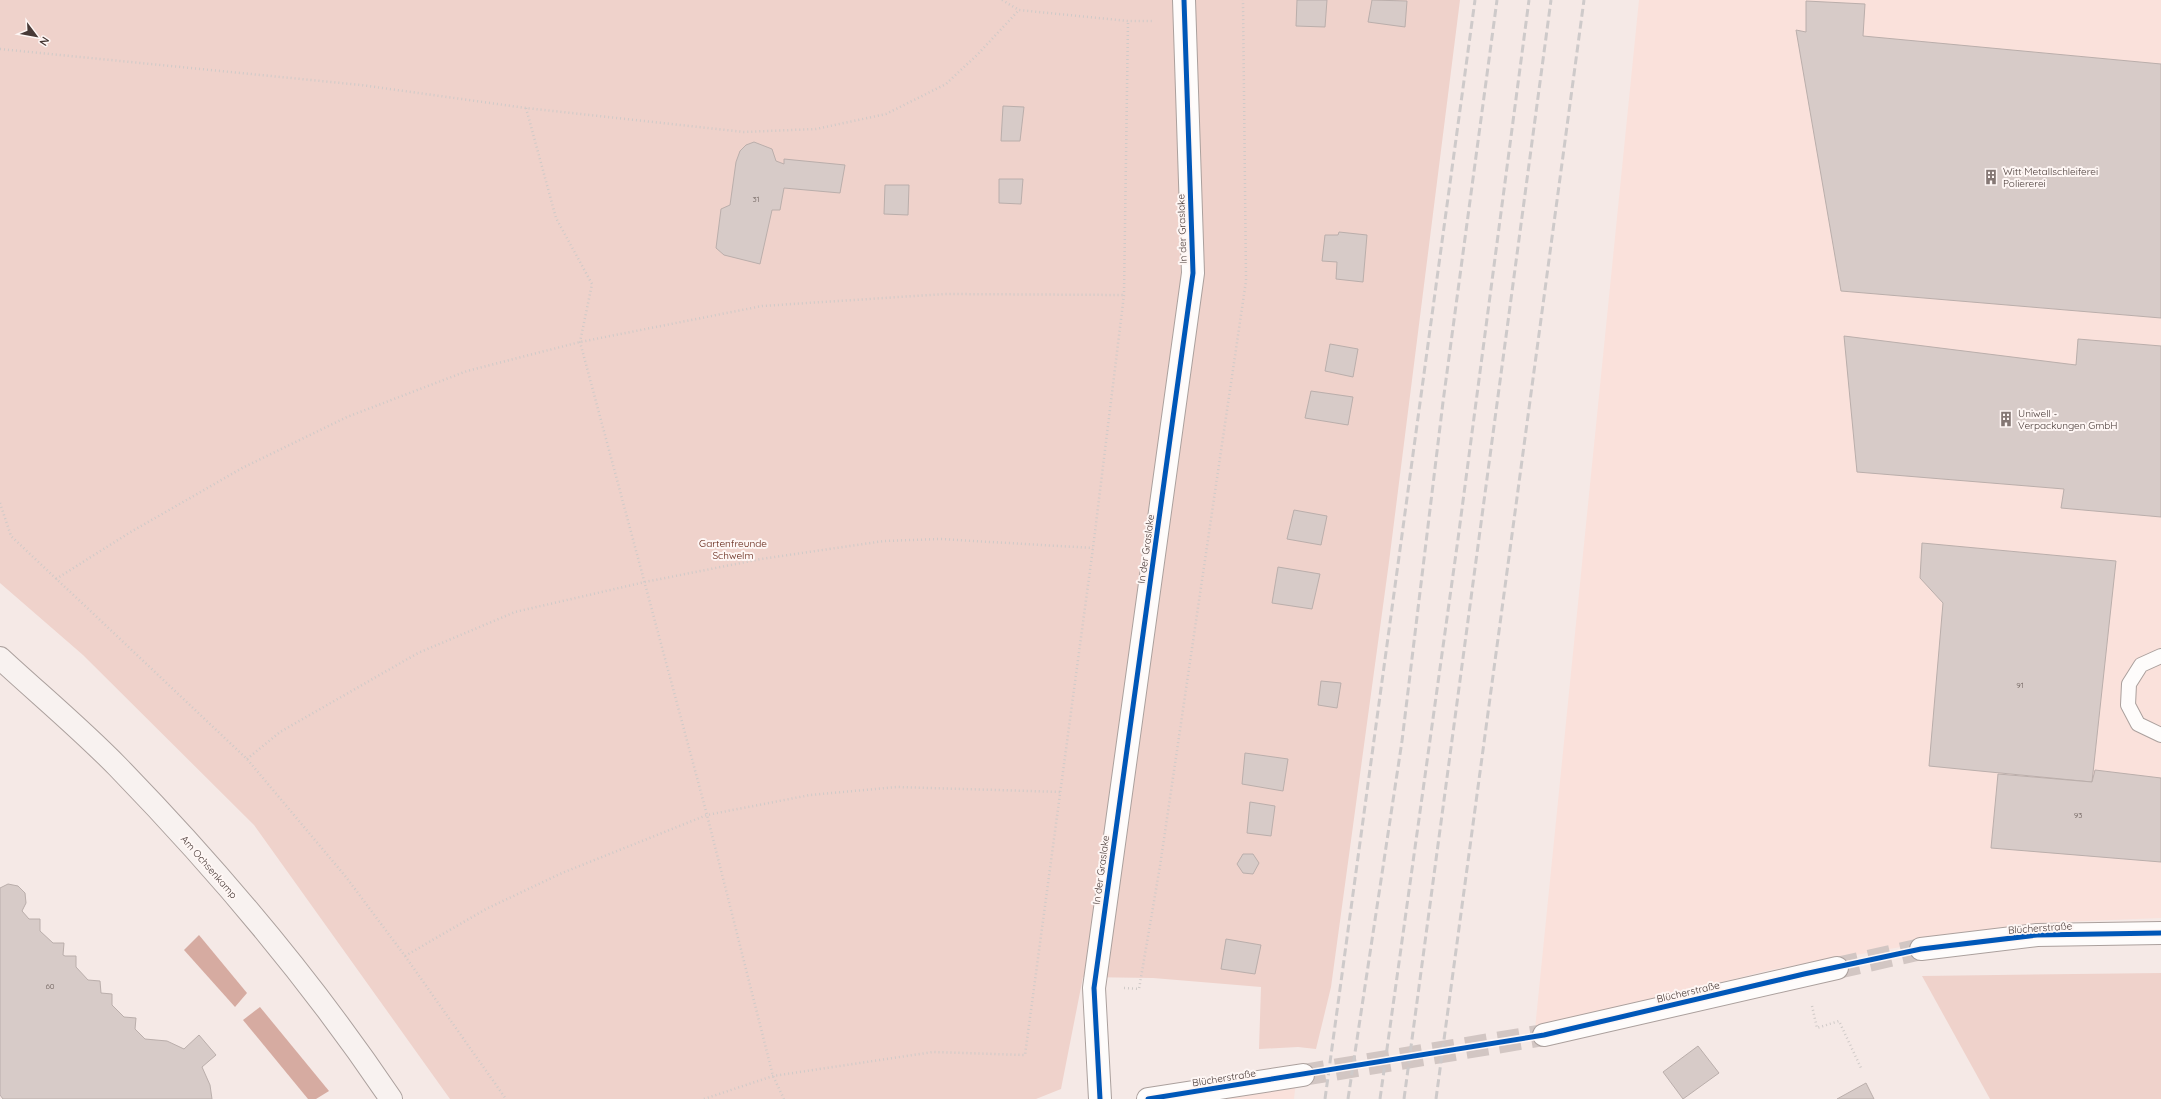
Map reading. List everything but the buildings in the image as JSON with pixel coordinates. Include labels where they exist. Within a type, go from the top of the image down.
[{"type":"main road","name":"Am Ochsenkamp","points":[[0,658],[117,766],[190,845],[309,984],[353,1042],[391,1099]]},
{"type":"street","name":"In der Graslake","points":[[1100,1099],[1094,988],[1193,273],[1184,10]]},
{"type":"street","name":"Blücherstraße","points":[[1921,949],[2037,935],[2161,933]]},
{"type":"street","name":"Blücherstraße","points":[[1544,1035],[1804,974],[1837,968]]},
{"type":"street","name":"Blücherstraße","points":[[1148,1099],[1303,1075]]},
{"type":"lane","points":[[2161,656],[2141,665],[2129,684],[2128,705],[2138,724],[2161,735]]},
{"type":"path","points":[[1002,0],[1019,10],[1128,21],[1184,10]]},
{"type":"path","points":[[1094,988],[1139,989],[1160,866],[1246,281],[1242,0]]},
{"type":"path","points":[[0,49],[360,86],[526,108],[744,132],[816,129],[886,114],[946,84],[978,54],[1019,10]]},
{"type":"path","points":[[704,1099],[773,1076],[933,1052],[1025,1055],[1062,792],[1124,295],[1128,21]]},
{"type":"path","points":[[526,108],[556,218],[592,284],[580,342],[645,582],[773,1076],[784,1099]]},
{"type":"path","points":[[56,579],[129,532],[244,467],[347,417],[467,371],[580,342],[762,306],[945,294],[1124,295]]},
{"type":"path","points":[[0,503],[11,536],[247,760],[346,877],[405,956],[506,1099]]},
{"type":"path","points":[[247,760],[280,732],[418,653],[515,612],[645,582],[761,559],[884,541],[940,539],[1093,548]]},
{"type":"path","points":[[405,956],[486,909],[562,873],[706,815],[810,796],[897,787],[1062,792]]},
{"type":"path","points":[[1804,974],[1817,1028],[1839,1021],[1861,1068]]},
{"type":"shaded area","points":[[1639,0],[2161,0],[2161,918],[2038,923],[1770,970],[1535,1029]]},
{"type":"shaded area","points":[[199,935],[247,993],[235,1007],[184,950]]},
{"type":"shaded area","points":[[260,1007],[329,1091],[316,1099],[308,1099],[243,1020]]},
{"type":"shaded area","points":[[1296,1081],[1294,1099],[1222,1099]]},
{"type":"green space","name":"Gartenfreunde Schwelm","points":[[0,0],[1460,0],[1389,562],[1331,987],[1316,1049],[1298,1047],[1259,1049],[1261,987],[1153,978],[1083,977],[1061,1089],[1036,1099],[450,1099],[254,825],[83,655],[0,583]]},
{"type":"green space","points":[[2161,973],[2161,1099],[1990,1099],[1922,976]]},
{"type":"tunnel","points":[[1837,968],[1921,949]]},
{"type":"tunnel","points":[[1303,1075],[1544,1035]]},
{"type":"railway","points":[[1325,1099],[1475,0]]},
{"type":"railway","points":[[1348,1099],[1402,741],[1443,402],[1497,0]]},
{"type":"railway","points":[[1380,1099],[1458,539],[1529,0]]},
{"type":"railway","points":[[1404,1099],[1551,0]]},
{"type":"railway","points":[[1436,1099],[1584,0]]},
{"type":"cycle path","points":[[1100,1099],[1094,988],[1193,273],[1184,0]]},
{"type":"cycle path","points":[[1148,1099],[1544,1035],[1804,974],[1921,949],[2037,935],[2161,933]]},
{"type":"place","name":"Witt Metallschleiferei Poliererei","points":[[1991,177]]},
{"type":"place","name":"Uniwell - Verpackungen GmbH","points":[[2006,419]]}]
